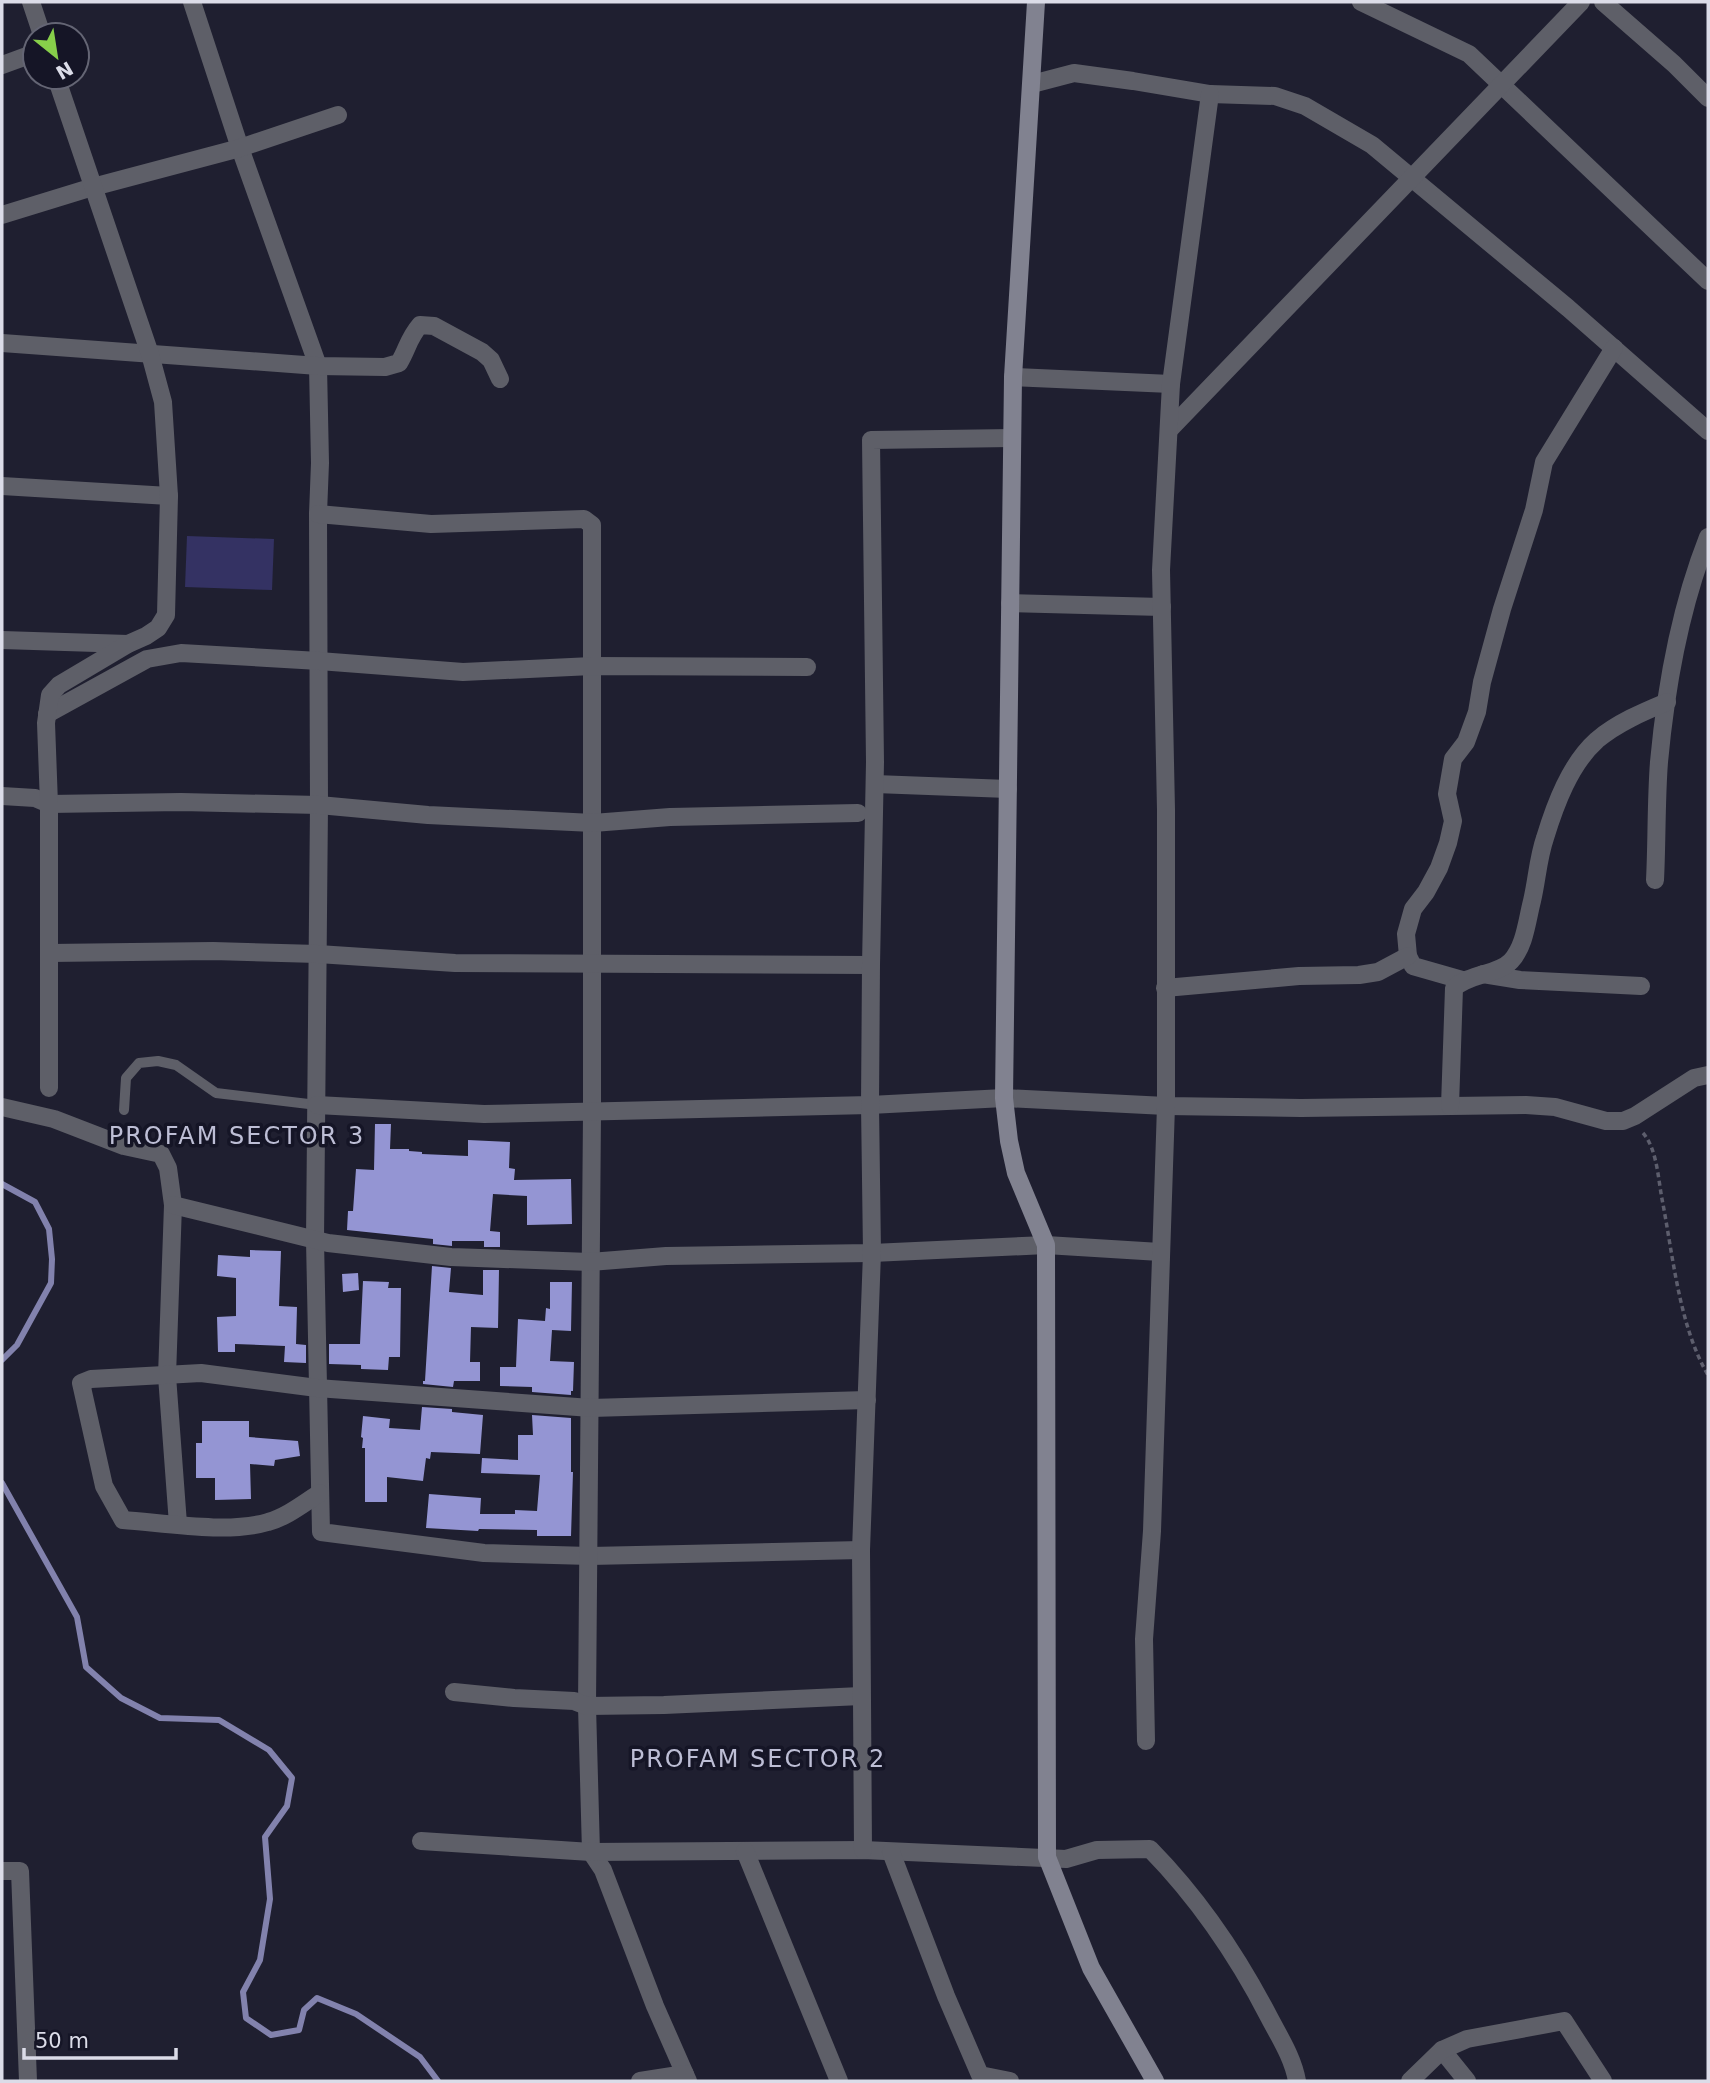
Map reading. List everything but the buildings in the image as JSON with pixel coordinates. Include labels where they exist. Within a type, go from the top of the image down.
[{"type":"main road","points":[[1036,2],[1013,377],[1004,1098],[1016,1173],[1046,1245],[1047,1857],[1091,1968],[1155,2081]]},
{"type":"street","points":[[31,2],[37,21]]},
{"type":"street","points":[[192,2],[240,148],[318,366],[319,805],[315,1240],[321,1532],[484,1553],[590,1556],[861,1550]]},
{"type":"street","points":[[1361,2],[1469,54],[1708,281]]},
{"type":"street","points":[[1169,430],[1581,2]]},
{"type":"street","points":[[1603,2],[1674,64],[1708,98]]},
{"type":"street","points":[[2,65],[21,58]]},
{"type":"street","points":[[1032,84],[1074,73],[1210,94],[1275,96],[1305,106],[1372,145],[1614,348],[1708,431]]},
{"type":"street","points":[[49,1088],[47,714],[50,695],[59,685],[158,628],[166,615],[169,496],[163,402],[150,354],[61,91]]},
{"type":"street","points":[[1146,1741],[1144,1639],[1152,1531],[1166,1106],[1166,810],[1161,570],[1171,384],[1210,94]]},
{"type":"street","points":[[2,215],[93,187],[240,148],[338,115]]},
{"type":"street","points":[[2,343],[318,366],[385,367],[399,363],[406,353],[409,337],[420,325],[434,326],[482,352],[491,360],[500,379]]},
{"type":"street","points":[[1462,981],[1413,966],[1408,956],[1406,934],[1413,909],[1439,868],[1453,821],[1447,794],[1453,759],[1466,742],[1477,712],[1482,682],[1534,510],[1544,462],[1614,348]]},
{"type":"street","points":[[1013,377],[1171,384]]},
{"type":"street","points":[[863,1850],[861,1550],[872,1253],[870,1105],[875,784],[871,440],[1012,438]]},
{"type":"street","points":[[2,486],[169,496]]},
{"type":"street","points":[[318,514],[430,524],[584,519],[592,525],[591,1409],[587,1706],[590,1852],[603,1870],[655,2006],[686,2077],[640,2081]]},
{"type":"street","points":[[1656,880],[1659,765],[1667,702],[1686,603],[1708,537]]},
{"type":"street","points":[[1010,603],[1162,607]]},
{"type":"street","points":[[2,640],[128,644]]},
{"type":"street","points":[[47,714],[147,659],[181,653],[463,672],[592,666],[807,667]]},
{"type":"street","points":[[1450,1106],[1454,988],[1462,981],[1497,970],[1511,962],[1519,948],[1544,840],[1578,762],[1597,740],[1641,713],[1667,702]]},
{"type":"street","points":[[875,784],[1008,789]]},
{"type":"street","points":[[2,796],[35,798],[49,804],[181,802],[319,805],[428,815],[593,823],[670,817],[858,813]]},
{"type":"street","points":[[50,953],[213,951],[318,954],[455,963],[871,965]]},
{"type":"street","points":[[1165,988],[1299,976],[1359,975],[1378,972],[1408,956]]},
{"type":"street","points":[[1483,974],[1520,980],[1641,986]]},
{"type":"street","points":[[317,1105],[484,1114],[592,1113],[870,1105],[1004,1098],[1166,1106],[1301,1108],[1526,1105],[1574,1111],[1606,1121],[1623,1121],[1694,1078],[1708,1075]]},
{"type":"street","points":[[2,1107],[54,1119],[124,1146],[161,1154],[168,1168],[173,1205],[167,1376],[178,1524]]},
{"type":"street","points":[[173,1205],[347,1247],[451,1258],[590,1262],[666,1256],[872,1253],[1046,1245],[1160,1252]]},
{"type":"street","points":[[320,1493],[271,1522],[262,1524],[226,1527],[123,1520],[104,1486],[81,1383],[91,1379],[201,1373],[317,1388],[591,1409],[866,1400]]},
{"type":"street","points":[[454,1692],[574,1701],[587,1706],[861,1696]]},
{"type":"street","points":[[421,1841],[590,1852],[863,1850],[1066,1858],[1097,1850],[1150,1849],[1179,1881],[1254,1987],[1284,2043],[1295,2068],[1297,2081]]},
{"type":"street","points":[[745,1851],[839,2081]]},
{"type":"street","points":[[891,1852],[979,2075],[1010,2081]]},
{"type":"street","points":[[2,1871],[20,1871],[28,2081]]},
{"type":"street","points":[[1410,2081],[1442,2050],[1467,2039],[1564,2021],[1603,2081]]},
{"type":"street","points":[[1442,2050],[1467,2081]]},
{"type":"lane","points":[[124,1110],[126,1078],[139,1063],[158,1061],[176,1066],[216,1093],[317,1105]]},
{"type":"path","points":[[1623,1121],[1637,1127],[1649,1139],[1685,1315],[1698,1358],[1708,1375]]},
{"type":"shaded area","points":[[187,536],[274,539],[272,590],[185,587]]},
{"type":"waterway","points":[[2,1184],[35,1202],[49,1229],[52,1259],[51,1283],[17,1345],[2,1360]]},
{"type":"waterway","points":[[2,1483],[77,1617],[86,1667],[121,1698],[160,1718],[219,1720],[269,1750],[292,1778],[287,1806],[265,1837],[270,1899],[260,1960],[243,1992],[246,2018],[271,2035],[299,2030],[304,2010],[317,1998],[356,2014],[420,2057],[438,2081]]},
{"type":"district","name":"PROFAM SECTOR 3","points":[[237,1136]]},
{"type":"district","name":"PROFAM SECTOR 2","points":[[758,1759]]}]
